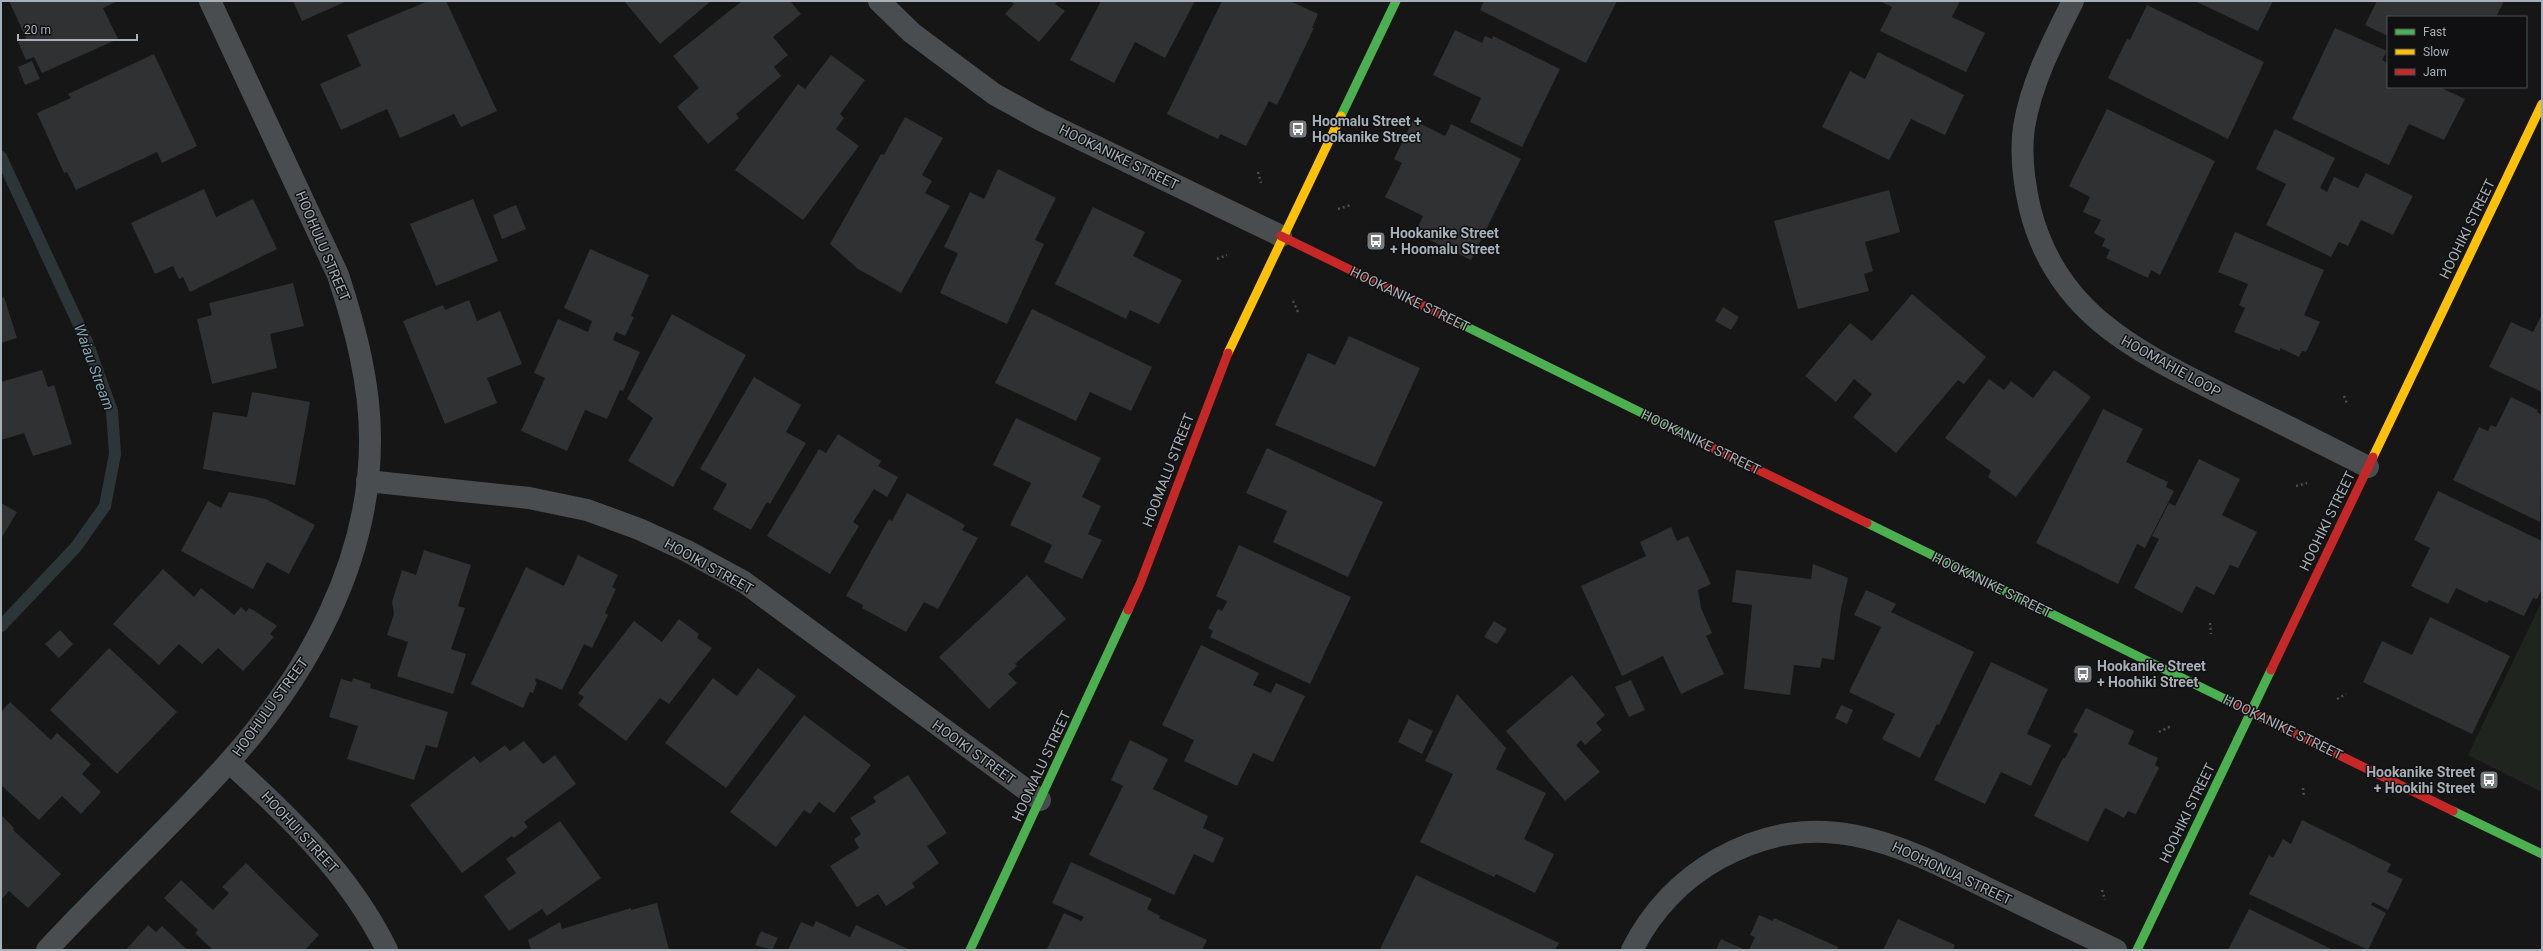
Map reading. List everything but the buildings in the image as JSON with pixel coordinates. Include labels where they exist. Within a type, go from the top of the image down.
[{"type":"street","name":"HOOHULU STREET","points":[[47,950],[230,762],[284,692],[309,654],[328,617],[360,522],[367,481],[370,438],[366,386],[352,317],[338,275],[210,1]]},
{"type":"street","name":"HOOKANIKE STREET","points":[[879,1],[912,33],[994,94],[1041,120],[1281,236],[2542,854]]},
{"type":"street","name":"HOOMALU STREET","points":[[970,950],[1140,584],[1236,332],[1281,236],[1396,1]]},
{"type":"street","name":"HOOMAHIE LOOP","points":[[2072,1],[2034,88],[2024,128],[2022,163],[2027,197],[2035,229],[2055,272],[2072,296],[2091,316],[2116,336],[2153,359],[2368,467]]},
{"type":"street","name":"HOOHIKI STREET","points":[[2137,950],[2542,104]]},
{"type":"street","name":"HOOIKI STREET","points":[[367,481],[529,498],[588,510],[639,529],[687,551],[744,582],[1040,800]]},
{"type":"street","name":"HOOHUI STREET","points":[[230,762],[316,845],[344,880],[374,924],[387,950]]},
{"type":"street","name":"HOOHONUA STREET","points":[[1632,950],[1641,932],[1662,904],[1685,882],[1710,864],[1739,847],[1780,837],[1816,832],[1847,833],[1882,841],[1917,854],[2116,950]]},
{"type":"path","points":[[1258,172],[1261,183]]},
{"type":"path","points":[[1338,209],[1351,205]]},
{"type":"path","points":[[1217,259],[1227,255]]},
{"type":"path","points":[[1293,301],[1298,312]]},
{"type":"path","points":[[2344,396],[2347,404]]},
{"type":"path","points":[[2296,486],[2307,483]]},
{"type":"path","points":[[2210,623],[2211,634]]},
{"type":"path","points":[[2337,699],[2346,694]]},
{"type":"path","points":[[2159,732],[2171,726]]},
{"type":"path","points":[[2303,788],[2304,798]]},
{"type":"path","points":[[2102,890],[2105,900]]},
{"type":"shaded area","points":[[2542,601],[2542,792],[2468,755]]},
{"type":"waterway","name":"Waiau Stream","points":[[1,157],[87,342],[112,411],[115,454],[105,506],[76,547],[1,626]]},
{"type":"traffic: fast","points":[[1341,116],[1396,1]]},
{"type":"traffic: fast","points":[[1457,322],[1707,445]]},
{"type":"traffic: fast","points":[[1867,523],[2233,703]]},
{"type":"traffic: fast","points":[[970,950],[1128,610]]},
{"type":"traffic: fast","points":[[2137,950],[2271,670]]},
{"type":"traffic: fast","points":[[2453,811],[2542,854]]},
{"type":"traffic: slow","points":[[2373,457],[2542,104]]},
{"type":"traffic: slow","points":[[1228,353],[1341,116]]},
{"type":"traffic: jam","points":[[1281,236],[1457,322]]},
{"type":"traffic: jam","points":[[1128,610],[1140,584],[1228,353]]},
{"type":"traffic: jam","points":[[1707,445],[1867,523]]},
{"type":"traffic: jam","points":[[2271,670],[2373,457]]},
{"type":"traffic: jam","points":[[2233,703],[2453,811]]},
{"type":"place","name":"Hoomalu Street + Hookanike Street","points":[[1298,129]]},
{"type":"place","name":"Hookanike Street + Hoomalu Street","points":[[1376,241]]},
{"type":"place","name":"Hookanike Street + Hoohiki Street","points":[[2083,674]]},
{"type":"place","name":"Hookanike Street + Hookihi Street","points":[[2489,780]]}]
